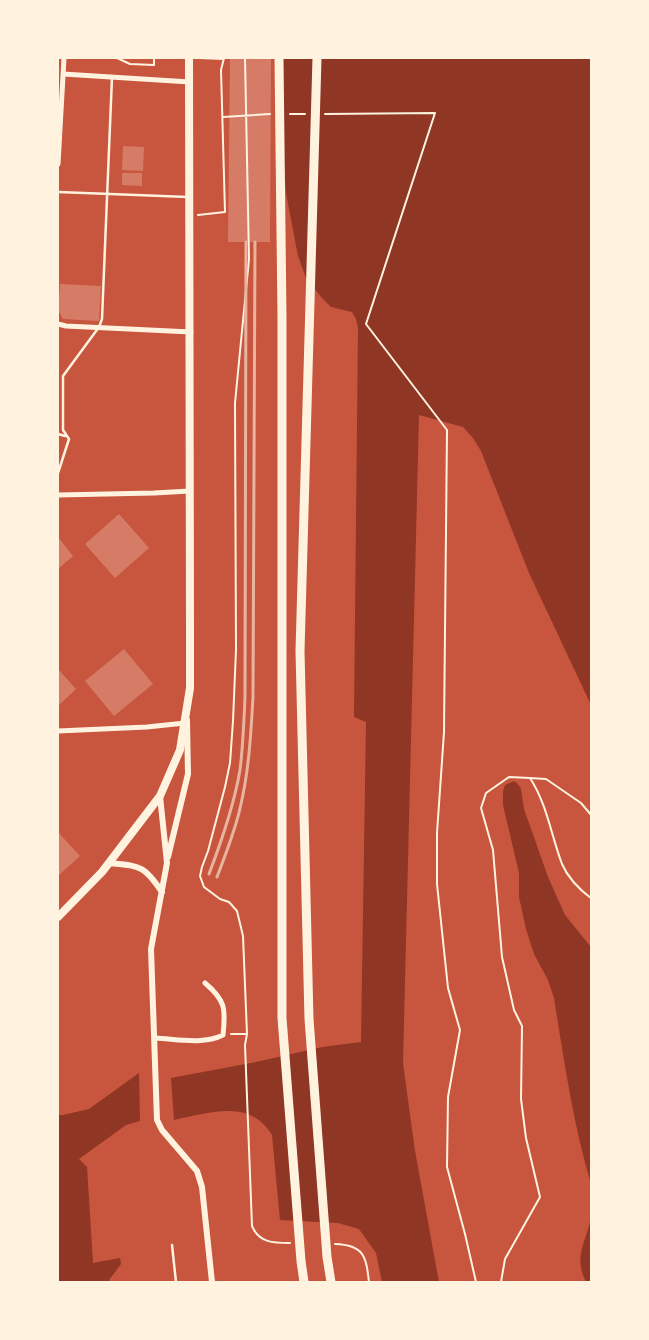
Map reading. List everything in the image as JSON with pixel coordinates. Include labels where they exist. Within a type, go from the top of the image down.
[{"type":"highway","points":[[279,58],[282,317],[282,1018],[304,1282]]},
{"type":"highway","points":[[317,58],[300,651],[309,1019],[327,1257],[331,1282]]},
{"type":"main road","points":[[58,917],[102,872],[160,796],[180,750],[185,723],[190,688],[191,332],[189,58]]},
{"type":"street","points":[[58,164],[64,58]]},
{"type":"street","points":[[63,74],[190,82]]},
{"type":"street","points":[[58,324],[66,326],[191,332]]},
{"type":"street","points":[[58,495],[190,491]]},
{"type":"street","points":[[187,706],[188,774],[167,863],[152,949],[157,1120],[162,1130],[197,1171],[202,1187],[212,1282]]},
{"type":"street","points":[[58,732],[185,723]]},
{"type":"street","points":[[160,796],[167,863]]},
{"type":"street","points":[[109,863],[144,869],[152,876],[162,892]]},
{"type":"street","points":[[155,1038],[205,1041],[223,1035],[224,1012],[222,1001],[205,983]]},
{"type":"lane","points":[[58,473],[69,439],[63,430],[63,376],[99,327],[102,319],[112,77]]},
{"type":"lane","points":[[58,192],[190,198]]},
{"type":"lane","points":[[58,434],[66,436]]},
{"type":"lane","points":[[172,1246],[176,1282]]},
{"type":"path","points":[[117,58],[130,64],[154,65],[154,58]]},
{"type":"path","points":[[190,216],[225,212],[221,70],[224,58],[196,58]]},
{"type":"path","points":[[246,58],[249,259],[235,403],[236,650],[233,720],[230,763],[225,787],[200,876],[204,888],[220,899],[229,902],[237,911],[243,936],[249,1162]]},
{"type":"path","points":[[321,114],[435,113],[366,324],[447,430],[444,732],[436,832],[437,884],[448,988],[460,1030],[448,1097],[447,1167],[476,1282]]},
{"type":"path","points":[[223,117],[274,114]]},
{"type":"path","points":[[284,114],[312,114]]},
{"type":"path","points":[[501,1282],[505,1259],[540,1197],[531,1162],[522,1099],[522,1026],[514,1010],[502,957],[493,850],[481,808],[486,793],[509,777],[546,779],[582,803],[592,816]]},
{"type":"path","points":[[530,778],[538,789],[563,866],[580,890],[592,899]]},
{"type":"path","points":[[223,1035],[247,1034]]},
{"type":"shaded area","points":[[276,58],[591,58],[591,705],[529,573],[481,451],[463,427],[419,415],[403,1063],[415,1151],[439,1282],[382,1282],[376,1253],[359,1229],[338,1223],[280,1220],[272,1135],[263,1123],[252,1116],[228,1111],[174,1120],[171,1078],[322,1047],[361,1042],[366,722],[354,717],[358,328],[352,312],[331,307],[322,298],[306,278],[298,256],[286,193]]},
{"type":"shaded area","points":[[514,781],[521,789],[524,809],[548,877],[565,915],[591,947],[591,1184],[574,1115],[554,998],[548,980],[534,954],[519,897],[519,873],[503,805],[505,785]]},
{"type":"shaded area","points":[[139,1073],[140,1121],[126,1125],[79,1159],[87,1167],[93,1263],[120,1258],[121,1264],[109,1280],[110,1282],[58,1282],[58,1115],[89,1109]]},
{"type":"shaded area","points":[[591,1217],[591,1282],[586,1282],[582,1273],[581,1257]]},
{"type":"building","points":[[230,58],[271,58],[270,242],[228,242]]},
{"type":"building","points":[[123,146],[144,147],[143,171],[122,170]]},
{"type":"building","points":[[122,173],[142,173],[142,186],[122,185]]},
{"type":"building","points":[[60,284],[101,286],[99,321],[63,319],[58,310]]},
{"type":"building","points":[[119,514],[149,548],[115,578],[85,544]]},
{"type":"building","points":[[58,537],[73,556],[58,569]]},
{"type":"building","points":[[124,649],[153,684],[114,716],[85,681]]},
{"type":"building","points":[[58,669],[76,689],[58,706]]},
{"type":"building","points":[[58,832],[80,856],[58,876]]},
{"type":"railway","points":[[209,874],[231,810],[240,770],[243,734],[245,697],[246,242]]},
{"type":"railway","points":[[217,877],[234,832],[244,791],[253,697],[255,242]]}]
